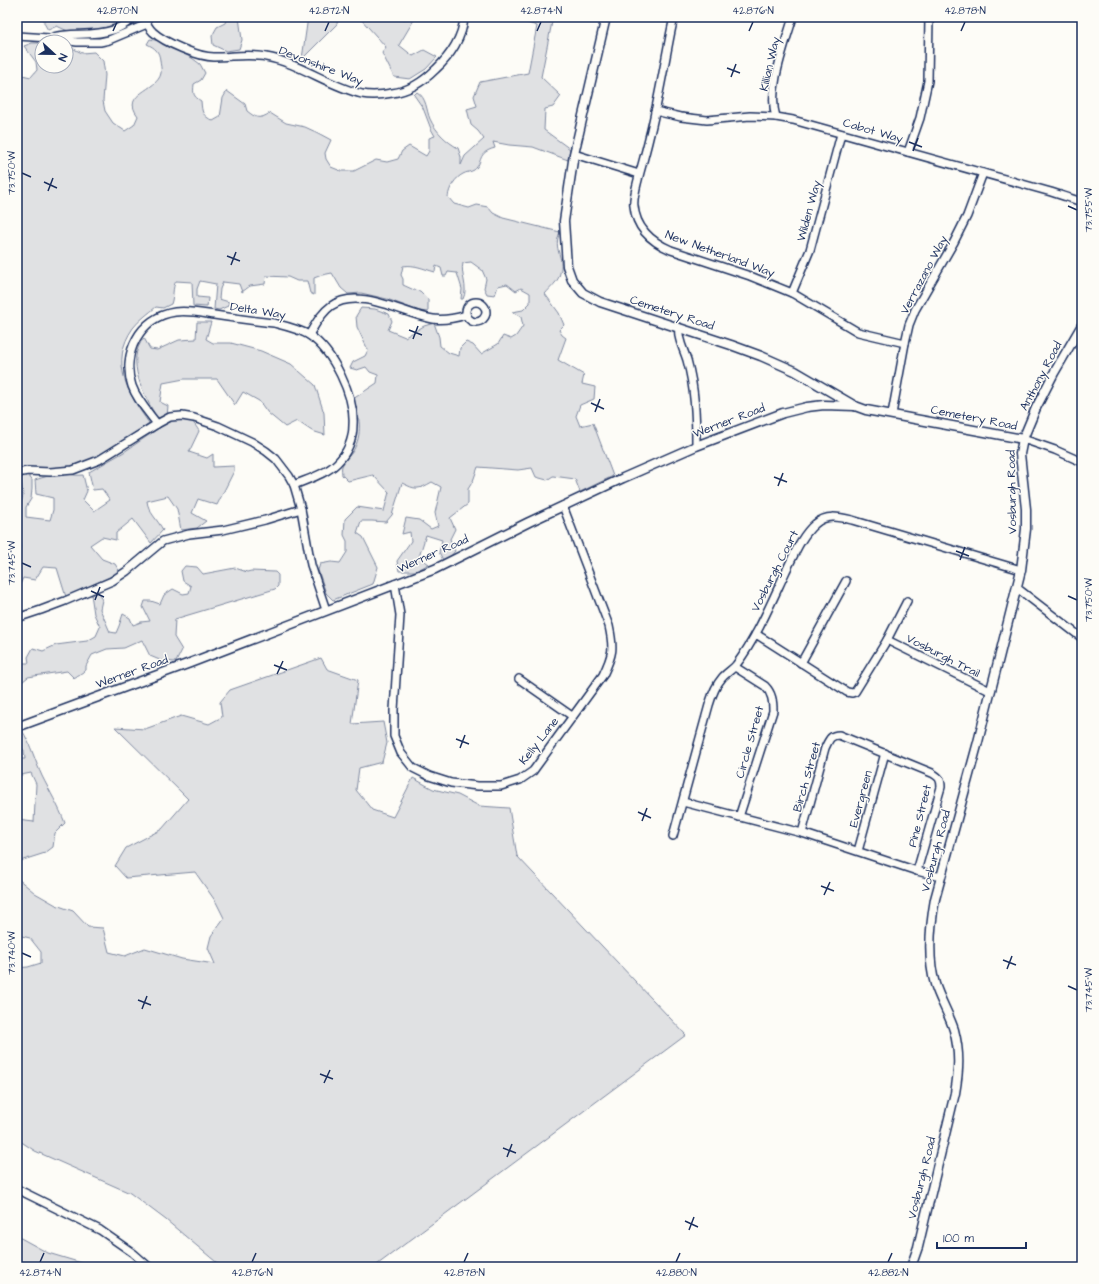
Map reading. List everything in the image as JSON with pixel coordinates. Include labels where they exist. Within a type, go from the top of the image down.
[{"type":"street","points":[[74,34],[114,30],[134,17]]},
{"type":"street","name":"Devonshire Way","points":[[145,20],[153,32],[165,41],[194,52],[212,57],[265,56],[299,67],[335,84],[362,94],[381,95],[401,92],[416,85],[432,74],[446,60],[456,43],[461,34],[464,17]]},
{"type":"street","name":"Cemetery Road","points":[[606,17],[574,154],[564,221],[567,266],[572,280],[584,293],[600,302],[731,345],[795,371],[855,406],[866,410],[1023,440]]},
{"type":"street","name":"New Netherland Way","points":[[674,17],[670,30],[655,111],[634,200],[635,212],[639,223],[649,237],[659,245],[750,276],[792,293],[858,332],[905,343]]},
{"type":"street","name":"Killian Way","points":[[776,117],[773,104],[774,87],[793,17]]},
{"type":"street","points":[[908,152],[920,118],[928,81],[929,17]]},
{"type":"street","points":[[74,42],[100,42],[109,40],[145,20]]},
{"type":"street","points":[[17,36],[34,37]]},
{"type":"street","name":"Cabot Way","points":[[655,111],[681,117],[707,120],[750,116],[776,117],[793,120],[1082,202]]},
{"type":"street","name":"Wilden Way","points":[[792,293],[810,250],[841,134]]},
{"type":"street","points":[[574,154],[639,174]]},
{"type":"street","name":"Verrazano Way","points":[[892,414],[909,325],[915,310],[968,216],[983,173]]},
{"type":"street","points":[[308,335],[319,318],[330,306],[343,299],[368,300],[433,319],[451,319],[466,315]]},
{"type":"street","name":"Delta Way","points":[[157,424],[139,399],[132,386],[129,372],[130,356],[135,340],[143,329],[163,315],[186,311],[260,321],[286,326],[308,335],[322,346],[333,362],[344,384],[352,408],[354,424],[351,439],[346,452],[337,463],[330,469],[294,485]]},
{"type":"street","name":"Anthony Road","points":[[1023,440],[1036,408],[1054,373],[1082,325]]},
{"type":"street","points":[[679,328],[679,336],[687,360],[695,398],[696,446]]},
{"type":"street","name":"Werner Road","points":[[17,727],[190,663],[434,569],[562,506],[696,446],[783,413],[807,407],[824,405],[855,406]]},
{"type":"street","points":[[17,472],[73,470],[99,460],[170,417],[182,416],[194,418],[252,442],[276,459],[294,485],[301,509],[311,565],[326,610]]},
{"type":"street","points":[[1023,440],[1054,450],[1082,462]]},
{"type":"street","name":"Vosburgh Road","points":[[912,1267],[951,1109],[959,1070],[958,1054],[953,1029],[935,984],[931,964],[931,923],[941,877],[978,742],[1021,570],[1026,530],[1026,509],[1020,454],[1023,440]]},
{"type":"street","name":"Kelly Lane","points":[[394,584],[400,615],[394,710],[394,736],[401,753],[413,768],[429,776],[451,783],[478,786],[501,786],[520,780],[533,771],[603,675],[611,658],[612,642],[609,626],[562,506]]},
{"type":"street","points":[[17,618],[41,610],[112,581],[127,571],[163,541],[188,534],[223,530],[251,524],[301,509]]},
{"type":"street","name":"Vosburgh Court","points":[[672,836],[716,685],[735,666],[756,634],[800,542],[820,520],[835,517],[852,520],[1021,570]]},
{"type":"street","points":[[801,663],[846,581]]},
{"type":"street","points":[[1017,588],[1082,638]]},
{"type":"street","name":"Vosburgh Trail","points":[[756,634],[852,694],[855,692],[887,640],[907,601]]},
{"type":"street","name":"Vosburgh Trail","points":[[887,640],[990,691]]},
{"type":"street","name":"Circle Street","points":[[735,666],[765,686],[769,690],[773,703],[773,711],[739,817]]},
{"type":"street","points":[[519,679],[572,716]]},
{"type":"street","name":"Birch Street","points":[[802,833],[824,753],[830,738],[834,735],[839,735],[885,753]]},
{"type":"street","name":"Evergreen","points":[[858,851],[885,753]]},
{"type":"street","name":"Pine Street","points":[[885,753],[932,773],[939,777],[941,782],[917,871]]},
{"type":"street","points":[[683,802],[802,833],[917,871],[941,877]]},
{"type":"street","points":[[17,1189],[100,1230],[133,1253],[149,1267]]},
{"type":"shaded area","points":[[44,17],[127,17],[107,27],[92,31],[76,32],[68,31],[57,26],[48,30],[44,23]]},
{"type":"shaded area","points":[[227,17],[239,17],[242,40],[239,49],[226,51],[213,45],[212,36],[217,27],[225,23]]},
{"type":"shaded area","points":[[308,17],[338,17],[337,24],[302,59]]},
{"type":"shaded area","points":[[359,17],[399,17],[400,20],[415,18],[399,45],[413,56],[424,50],[437,57],[426,69],[410,79],[394,77],[382,53],[386,47]]},
{"type":"shaded area","points":[[509,17],[553,17],[541,77],[561,96],[553,107],[545,109],[544,130],[570,149],[568,160],[533,147],[493,142],[495,148],[485,152],[474,170],[464,173],[457,178],[451,187],[448,197],[454,204],[469,208],[477,205],[488,207],[493,213],[503,218],[560,232],[557,244],[561,262],[560,273],[556,282],[545,294],[559,313],[564,325],[559,330],[566,338],[558,360],[584,375],[582,384],[595,387],[594,399],[580,405],[576,416],[580,426],[593,423],[613,476],[580,492],[575,479],[553,476],[547,480],[536,477],[532,468],[518,470],[478,467],[473,481],[468,489],[468,504],[450,518],[455,529],[450,539],[455,551],[450,557],[443,560],[439,552],[442,540],[426,535],[419,557],[429,564],[416,571],[399,571],[397,561],[411,541],[410,532],[402,534],[406,518],[419,520],[431,529],[438,526],[435,513],[441,487],[432,482],[420,488],[414,488],[402,483],[392,515],[386,522],[361,521],[357,533],[363,537],[378,567],[373,584],[333,600],[326,593],[318,570],[320,564],[331,562],[340,563],[347,552],[347,541],[344,535],[345,519],[357,507],[384,511],[389,492],[373,475],[348,481],[342,475],[342,466],[356,445],[359,432],[359,418],[353,399],[377,383],[378,375],[370,372],[366,367],[357,370],[350,368],[353,362],[365,356],[368,350],[357,327],[356,316],[361,308],[375,309],[389,314],[392,321],[388,330],[405,337],[424,326],[434,323],[439,337],[440,346],[449,353],[459,356],[460,348],[466,342],[473,345],[481,354],[498,344],[503,336],[511,339],[516,336],[523,326],[521,317],[512,312],[523,310],[530,303],[530,293],[521,288],[516,291],[507,284],[498,286],[495,295],[487,294],[484,288],[486,279],[482,270],[471,262],[463,263],[462,268],[465,294],[463,299],[461,299],[462,289],[457,273],[448,272],[446,276],[443,276],[441,268],[436,266],[435,272],[415,266],[403,266],[401,275],[403,285],[420,291],[428,299],[428,312],[419,311],[387,299],[361,293],[348,294],[341,288],[332,273],[314,278],[314,295],[310,293],[307,281],[297,281],[288,277],[266,276],[265,284],[250,286],[242,292],[239,284],[223,282],[220,289],[219,299],[229,302],[228,306],[219,310],[214,309],[216,284],[200,281],[197,289],[197,297],[208,298],[207,307],[193,306],[192,282],[176,281],[171,304],[163,308],[156,307],[138,322],[126,341],[122,353],[124,377],[128,389],[134,401],[149,423],[100,457],[70,467],[53,469],[17,469],[17,71],[22,75],[31,77],[34,74],[74,74],[74,49],[82,53],[94,52],[103,61],[105,75],[103,101],[105,111],[113,123],[125,131],[134,125],[138,116],[134,108],[134,102],[137,97],[154,84],[161,73],[159,54],[154,48],[147,44],[150,39],[164,42],[200,64],[205,73],[201,80],[194,84],[194,92],[196,98],[201,101],[202,111],[207,117],[213,121],[220,117],[223,98],[227,91],[245,104],[247,111],[255,117],[263,117],[270,113],[286,123],[305,127],[331,140],[325,153],[326,159],[331,167],[341,171],[354,171],[376,160],[387,162],[398,159],[402,151],[409,146],[426,156],[429,151],[429,138],[435,136],[423,108],[414,95],[417,92],[423,97],[430,119],[435,128],[446,140],[458,148],[461,157],[461,165],[465,156],[484,139],[471,125],[467,109],[477,106],[474,96],[480,82],[528,73],[537,26]]},
{"type":"shaded area","points":[[34,43],[34,59],[24,46]]},
{"type":"shaded area","points":[[197,322],[211,322],[206,339],[213,343],[231,343],[261,351],[291,364],[315,385],[324,413],[325,435],[312,431],[297,421],[285,427],[268,413],[259,401],[243,392],[235,405],[217,379],[184,379],[163,383],[160,402],[168,406],[167,416],[157,418],[147,400],[138,378],[136,357],[138,347],[144,338],[150,349],[157,350],[179,340],[196,339]]},
{"type":"shaded area","points":[[175,419],[192,421],[199,431],[189,452],[207,458],[213,454],[213,467],[234,466],[234,471],[217,505],[198,499],[192,513],[206,521],[197,528],[181,530],[177,509],[168,496],[147,501],[151,512],[163,530],[151,543],[133,519],[116,533],[116,540],[102,537],[90,545],[102,559],[115,564],[120,572],[66,597],[57,568],[43,567],[35,580],[23,578],[17,589],[17,553],[19,553],[21,544],[17,543],[17,509],[19,510],[23,496],[21,478],[27,474],[32,480],[31,499],[26,507],[26,517],[50,520],[53,510],[53,498],[36,494],[35,480],[60,474],[83,475],[87,491],[83,500],[94,511],[110,500],[102,489],[93,490],[89,472],[124,452],[165,424]]},
{"type":"shaded area","points":[[185,566],[197,567],[203,574],[235,568],[247,572],[275,572],[278,575],[278,586],[275,589],[175,619],[174,637],[182,650],[176,662],[162,661],[150,656],[142,640],[124,648],[107,649],[92,655],[86,666],[86,670],[74,678],[67,671],[28,677],[17,686],[17,662],[29,663],[28,657],[33,648],[43,651],[56,645],[87,641],[96,636],[100,627],[94,614],[91,594],[97,591],[102,600],[100,609],[110,632],[116,633],[123,614],[130,618],[133,625],[150,621],[143,607],[145,601],[160,604],[164,595],[173,589],[183,594],[189,593],[191,586],[183,581],[181,571]]},
{"type":"shaded area","points":[[321,658],[327,669],[358,680],[352,724],[383,722],[387,743],[382,762],[359,768],[356,790],[372,810],[393,817],[413,778],[433,789],[458,795],[479,806],[509,808],[517,856],[686,1035],[374,1267],[222,1267],[166,1220],[130,1193],[35,1151],[17,1139],[17,968],[28,967],[41,963],[41,952],[30,938],[17,935],[17,878],[35,893],[56,905],[73,911],[88,927],[103,928],[109,952],[125,956],[145,948],[182,959],[215,964],[208,948],[211,936],[224,918],[216,902],[195,872],[126,878],[115,866],[126,848],[162,829],[188,799],[115,727],[145,729],[181,716],[209,724],[222,717],[220,702],[230,690]]},
{"type":"shaded area","points":[[22,730],[65,823],[55,833],[53,847],[45,853],[17,862],[17,820],[34,822],[36,784],[31,773],[21,775],[17,768],[19,759],[25,759],[24,750],[17,744],[17,732]]},
{"type":"shaded area","points":[[17,1236],[48,1253],[85,1264],[88,1267],[17,1267]]}]
